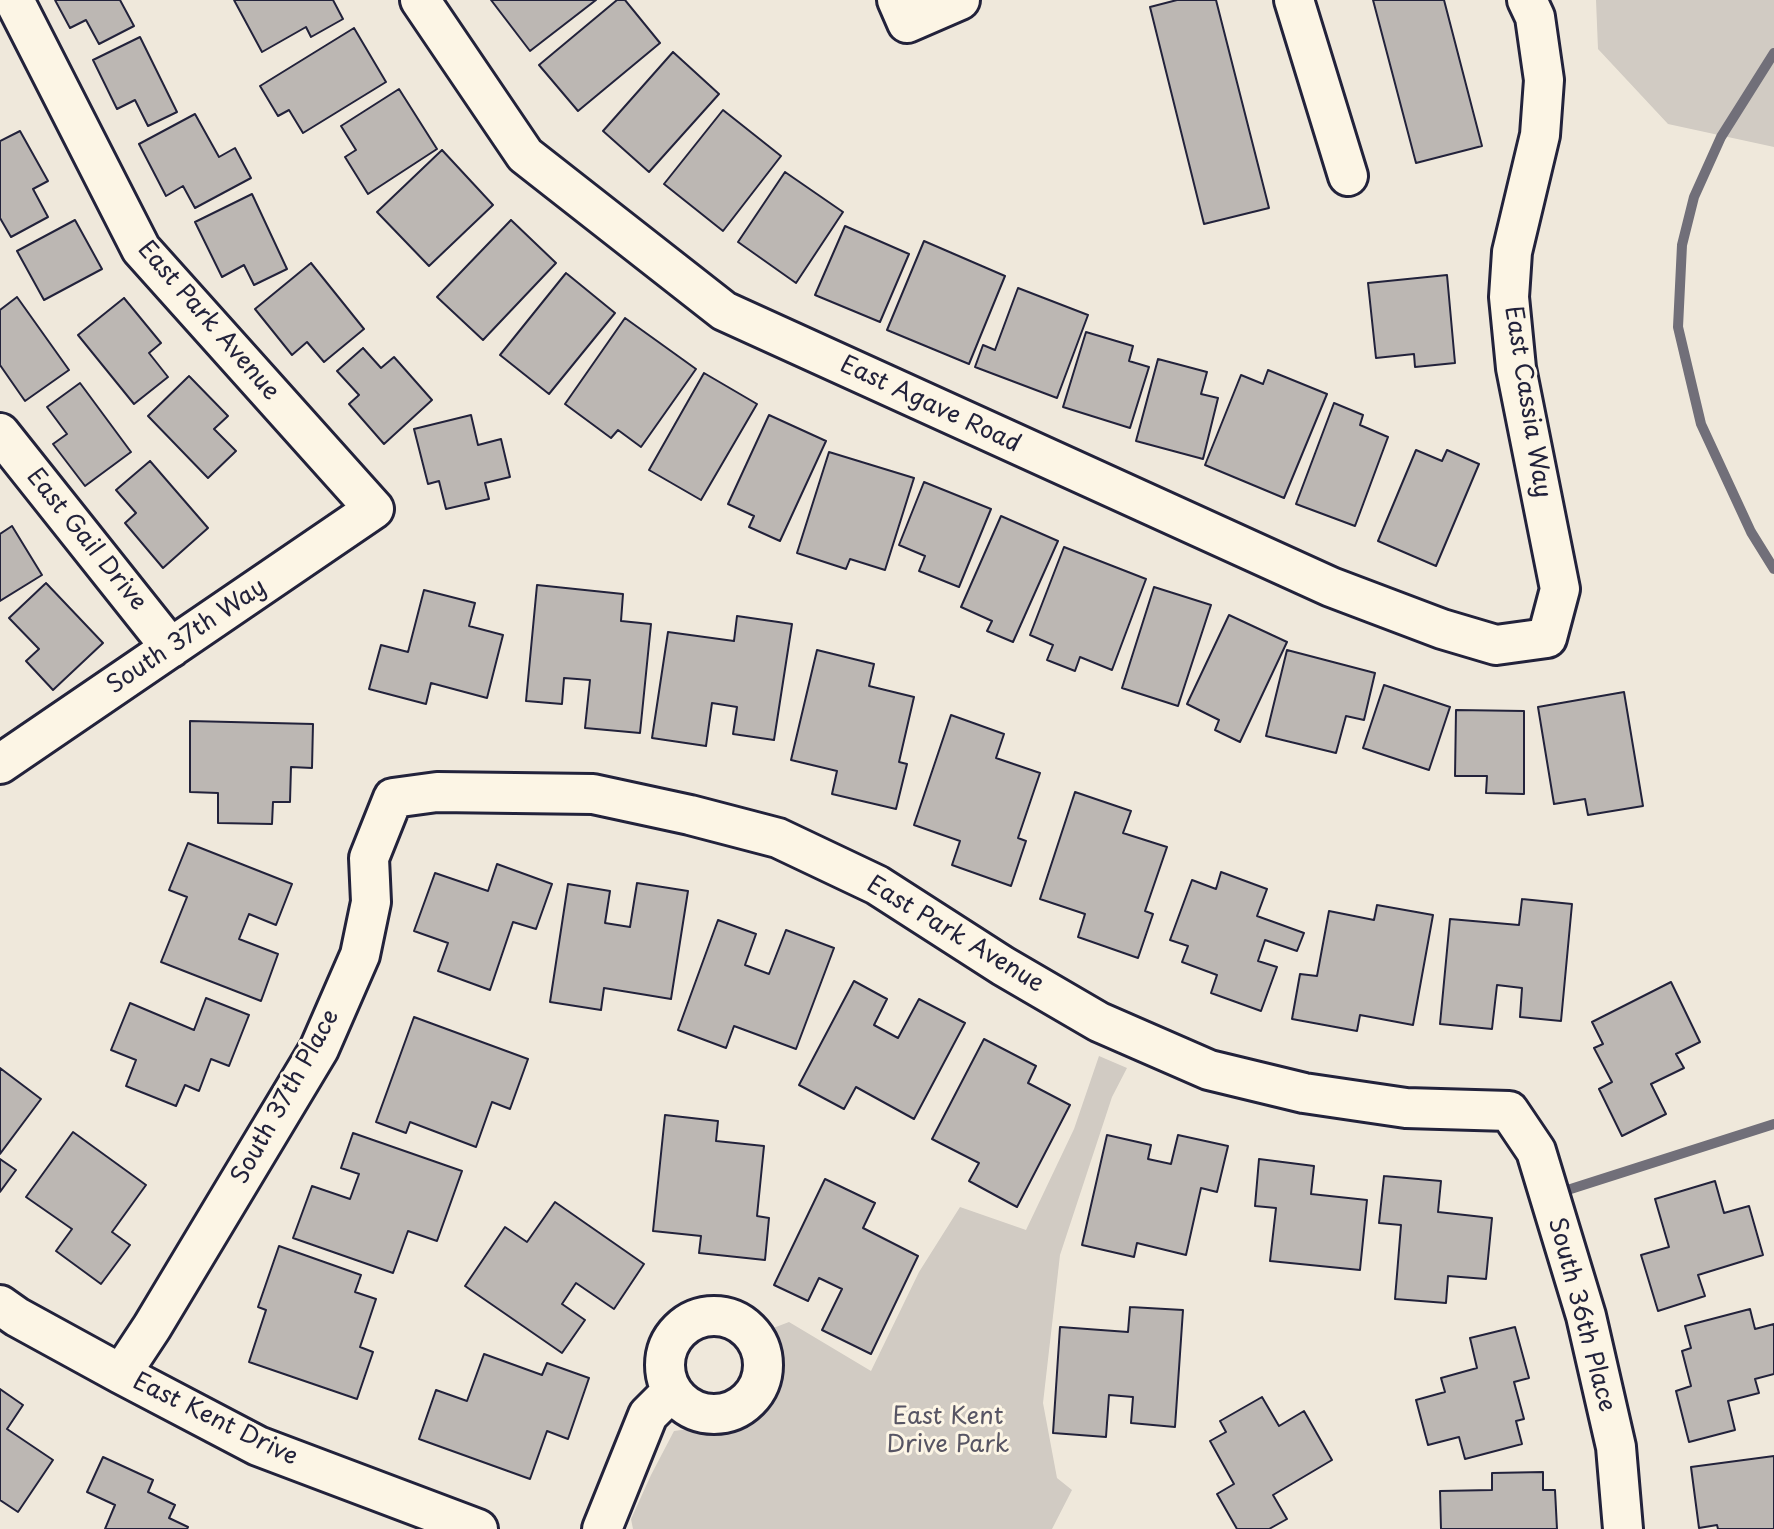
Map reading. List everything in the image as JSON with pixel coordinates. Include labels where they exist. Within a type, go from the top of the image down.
[{"type":"street","name":"East Park Avenue","points":[[13,0],[141,249],[374,509]]},
{"type":"street","name":"East Agave Road","points":[[420,0],[525,156],[724,311],[1331,587],[1442,629],[1496,645],[1547,638]]},
{"type":"street","points":[[902,12],[960,0]]},
{"type":"street","points":[[1294,0],[1348,176]]},
{"type":"street","name":"East Cassia Way","points":[[1527,0],[1535,17],[1544,80],[1540,135],[1512,253],[1509,297],[1516,368],[1560,589],[1547,638]]},
{"type":"street","name":"East Gail Drive","points":[[0,433],[171,648]]},
{"type":"street","name":"South 37th Way","points":[[0,764],[374,509]]},
{"type":"street","name":"East Park Avenue","points":[[393,799],[437,792],[593,794],[778,838],[877,885],[1003,966],[1099,1022],[1209,1070],[1304,1093],[1406,1108],[1509,1111]]},
{"type":"street","name":"South 37th Place","points":[[121,1374],[159,1316],[318,1049],[359,955],[371,902],[369,858],[393,799]]},
{"type":"street","name":"South 36th Place","points":[[1509,1111],[1536,1151],[1586,1316],[1616,1447],[1623,1529]]},
{"type":"street","name":"East Kent Drive","points":[[0,1305],[121,1374],[258,1446],[478,1529]]},
{"type":"street","points":[[602,1529],[648,1415],[672,1391]]},
{"type":"green space","points":[[1596,0],[1774,0],[1774,147],[1668,124],[1598,49]]},
{"type":"green space","name":"East Kent Drive Park","points":[[1099,1056],[1127,1068],[1112,1097],[1060,1255],[1043,1403],[1057,1478],[1072,1490],[1052,1529],[633,1529],[631,1519],[674,1431],[739,1422],[771,1394],[775,1360],[768,1330],[789,1322],[871,1371],[919,1272],[960,1207],[1026,1230],[1074,1129]]},
{"type":"building","points":[[55,0],[120,0],[134,26],[99,44],[86,20],[70,28]]},
{"type":"building","points":[[234,0],[333,0],[343,19],[311,37],[306,27],[262,52]]},
{"type":"building","points":[[491,0],[596,0],[530,51]]},
{"type":"building","points":[[617,0],[625,0],[660,43],[578,111],[539,65]]},
{"type":"building","points":[[1177,0],[1216,0],[1269,208],[1204,224],[1150,7]]},
{"type":"building","points":[[1373,0],[1444,0],[1482,146],[1416,163]]},
{"type":"building","points":[[354,28],[386,82],[303,133],[289,110],[278,116],[260,86]]},
{"type":"building","points":[[140,37],[177,112],[148,126],[135,100],[117,109],[93,60]]},
{"type":"building","points":[[673,52],[719,94],[649,172],[603,131]]},
{"type":"building","points":[[399,89],[437,149],[368,194],[345,157],[356,150],[341,126]]},
{"type":"building","points":[[723,110],[781,156],[723,231],[664,184]]},
{"type":"building","points":[[195,114],[219,157],[235,148],[251,178],[195,208],[183,186],[166,196],[139,144]]},
{"type":"building","points":[[20,131],[48,181],[33,189],[48,217],[11,237],[0,218],[0,141]]},
{"type":"building","points":[[442,150],[493,205],[429,266],[377,212]]},
{"type":"building","points":[[785,172],[843,212],[796,283],[738,242]]},
{"type":"building","points":[[252,194],[287,269],[254,285],[244,265],[222,277],[195,222]]},
{"type":"building","points":[[75,220],[102,269],[44,300],[17,251]]},
{"type":"building","points":[[511,220],[556,263],[483,340],[437,297]]},
{"type":"building","points":[[845,226],[909,254],[880,322],[815,295]]},
{"type":"building","points":[[924,241],[1005,276],[969,364],[887,330]]},
{"type":"building","points":[[311,263],[364,329],[324,362],[307,342],[292,355],[255,309]]},
{"type":"building","points":[[566,273],[615,313],[549,394],[500,355]]},
{"type":"building","points":[[1447,275],[1455,363],[1415,367],[1414,354],[1376,358],[1368,283]]},
{"type":"building","points":[[1018,288],[1088,315],[1057,398],[975,367],[983,345],[995,350]]},
{"type":"building","points":[[17,297],[69,370],[25,401],[0,365],[0,310]]},
{"type":"building","points":[[124,298],[161,343],[149,353],[168,377],[134,404],[78,335]]},
{"type":"building","points":[[625,318],[696,369],[641,447],[618,430],[611,438],[565,404]]},
{"type":"building","points":[[1086,332],[1133,346],[1129,361],[1149,367],[1130,428],[1063,407]]},
{"type":"building","points":[[363,348],[381,368],[394,357],[432,400],[384,444],[349,404],[359,395],[337,371]]},
{"type":"building","points":[[1158,359],[1207,372],[1201,394],[1218,398],[1203,459],[1136,441]]},
{"type":"building","points":[[1268,370],[1327,394],[1284,498],[1205,465],[1241,375],[1263,384]]},
{"type":"building","points":[[704,373],[757,404],[701,500],[649,470]]},
{"type":"building","points":[[189,376],[228,416],[214,429],[236,451],[208,478],[148,416]]},
{"type":"building","points":[[80,383],[131,452],[85,486],[53,444],[67,434],[47,407]]},
{"type":"building","points":[[1334,403],[1363,415],[1360,425],[1388,437],[1355,526],[1296,504]]},
{"type":"building","points":[[471,415],[478,445],[501,439],[510,477],[485,483],[489,499],[446,509],[439,481],[428,484],[414,429]]},
{"type":"building","points":[[769,415],[826,441],[780,541],[749,527],[754,516],[728,504]]},
{"type":"building","points":[[1416,450],[1442,461],[1447,450],[1479,464],[1436,566],[1378,541]]},
{"type":"building","points":[[829,452],[914,478],[885,570],[850,559],[846,569],[797,553]]},
{"type":"building","points":[[150,461],[208,528],[163,568],[125,523],[136,513],[116,490]]},
{"type":"building","points":[[924,482],[991,509],[959,587],[919,571],[925,556],[899,545]]},
{"type":"building","points":[[1001,516],[1058,541],[1013,642],[987,631],[992,621],[961,607]]},
{"type":"building","points":[[12,526],[42,575],[0,601],[0,534]]},
{"type":"building","points":[[1064,547],[1146,579],[1112,670],[1080,657],[1075,671],[1047,660],[1053,645],[1030,635]]},
{"type":"building","points":[[46,583],[103,643],[53,690],[26,661],[39,649],[9,618]]},
{"type":"building","points":[[537,585],[623,594],[621,621],[651,624],[640,733],[585,728],[590,680],[564,678],[562,704],[526,701]]},
{"type":"building","points":[[1154,587],[1211,605],[1178,706],[1122,688]]},
{"type":"building","points":[[424,590],[475,603],[469,626],[503,635],[487,698],[431,683],[426,704],[369,689],[381,645],[408,652]]},
{"type":"building","points":[[1229,615],[1287,642],[1240,742],[1215,730],[1219,720],[1187,704]]},
{"type":"building","points":[[737,616],[792,624],[774,740],[733,734],[737,707],[712,703],[706,746],[652,738],[668,632],[734,641]]},
{"type":"building","points":[[817,650],[874,664],[869,686],[914,697],[899,762],[907,764],[896,809],[832,794],[837,771],[791,760]]},
{"type":"building","points":[[1287,650],[1375,673],[1364,720],[1346,716],[1336,753],[1266,736]]},
{"type":"building","points":[[1384,685],[1450,707],[1429,770],[1363,748]]},
{"type":"building","points":[[1624,692],[1643,806],[1588,815],[1585,799],[1554,804],[1538,707]]},
{"type":"building","points":[[1456,710],[1524,711],[1524,794],[1486,793],[1487,776],[1455,776]]},
{"type":"building","points":[[951,715],[1004,734],[996,758],[1040,773],[1018,838],[1026,841],[1011,886],[952,865],[960,841],[914,825]]},
{"type":"building","points":[[190,721],[313,724],[312,768],[291,767],[290,802],[273,802],[272,824],[218,823],[218,793],[190,792]]},
{"type":"building","points":[[1075,792],[1131,811],[1123,833],[1167,847],[1145,911],[1153,914],[1138,958],[1078,937],[1085,914],[1040,899]]},
{"type":"building","points":[[188,843],[292,884],[276,925],[249,914],[239,939],[278,954],[261,1001],[161,962],[187,897],[169,890]]},
{"type":"building","points":[[497,864],[552,884],[536,929],[513,922],[490,990],[438,971],[448,943],[414,931],[435,873],[488,891]]},
{"type":"building","points":[[1221,872],[1267,889],[1257,916],[1304,933],[1297,951],[1265,940],[1258,961],[1277,967],[1261,1011],[1211,993],[1217,975],[1182,962],[1188,946],[1170,940],[1192,880],[1216,889]]},
{"type":"building","points":[[637,883],[688,891],[671,999],[604,988],[601,1010],[550,1002],[568,884],[610,891],[605,923],[630,927]]},
{"type":"building","points":[[1522,899],[1572,904],[1561,1021],[1520,1017],[1522,988],[1497,985],[1492,1029],[1440,1024],[1450,919],[1519,925]]},
{"type":"building","points":[[1377,905],[1433,915],[1413,1025],[1360,1015],[1357,1031],[1292,1019],[1300,974],[1317,976],[1329,911],[1374,920]]},
{"type":"building","points":[[718,920],[756,934],[745,965],[769,974],[786,930],[834,948],[796,1049],[734,1026],[726,1048],[678,1030]]},
{"type":"building","points":[[854,981],[887,999],[874,1025],[898,1038],[919,999],[965,1023],[914,1119],[856,1087],[844,1109],[799,1085]]},
{"type":"building","points":[[1671,982],[1700,1042],[1676,1054],[1684,1068],[1651,1084],[1666,1114],[1622,1136],[1599,1089],[1612,1082],[1594,1048],[1603,1044],[1592,1022]]},
{"type":"building","points":[[206,998],[249,1015],[229,1066],[211,1059],[199,1091],[185,1085],[176,1106],[126,1086],[136,1060],[111,1050],[130,1003],[194,1030]]},
{"type":"building","points":[[414,1017],[528,1059],[510,1109],[492,1102],[476,1147],[410,1122],[406,1133],[376,1122]]},
{"type":"building","points":[[984,1039],[1036,1066],[1028,1083],[1070,1105],[1017,1207],[969,1181],[979,1163],[932,1139]]},
{"type":"building","points":[[0,1068],[41,1099],[0,1154]]},
{"type":"building","points":[[665,1115],[718,1121],[716,1141],[764,1146],[757,1216],[769,1218],[765,1260],[699,1253],[701,1236],[653,1231]]},
{"type":"building","points":[[73,1132],[146,1185],[112,1232],[130,1245],[101,1284],[56,1251],[72,1229],[26,1197]]},
{"type":"building","points":[[353,1133],[462,1171],[437,1241],[408,1231],[393,1273],[293,1238],[312,1186],[350,1199],[359,1174],[341,1168]]},
{"type":"building","points":[[1107,1135],[1151,1145],[1148,1159],[1171,1164],[1178,1135],[1228,1146],[1217,1192],[1201,1188],[1186,1255],[1137,1243],[1134,1257],[1082,1245]]},
{"type":"building","points":[[0,1159],[16,1170],[0,1192]]},
{"type":"building","points":[[1259,1159],[1314,1166],[1311,1194],[1367,1200],[1360,1270],[1270,1261],[1276,1208],[1255,1206]]},
{"type":"building","points":[[1384,1176],[1441,1181],[1438,1212],[1492,1218],[1486,1279],[1448,1276],[1446,1303],[1395,1299],[1401,1225],[1379,1223]]},
{"type":"building","points":[[825,1179],[875,1203],[863,1228],[918,1256],[871,1354],[822,1330],[842,1289],[819,1278],[808,1301],[774,1285]]},
{"type":"building","points":[[1715,1181],[1724,1213],[1749,1206],[1763,1255],[1698,1275],[1705,1296],[1658,1311],[1641,1255],[1669,1247],[1655,1199]]},
{"type":"building","points":[[555,1202],[644,1264],[614,1309],[576,1283],[562,1304],[585,1320],[562,1353],[465,1286],[505,1227],[527,1242]]},
{"type":"building","points":[[279,1246],[361,1275],[355,1292],[376,1299],[360,1347],[373,1352],[357,1399],[249,1362],[266,1310],[258,1307]]},
{"type":"building","points":[[1130,1307],[1183,1310],[1175,1427],[1131,1423],[1133,1397],[1109,1395],[1106,1437],[1053,1433],[1060,1327],[1128,1332]]},
{"type":"building","points":[[1750,1309],[1755,1329],[1774,1324],[1774,1374],[1755,1379],[1759,1393],[1728,1401],[1735,1430],[1689,1442],[1676,1391],[1691,1386],[1682,1351],[1691,1348],[1685,1326]]},
{"type":"building","points":[[1515,1327],[1529,1378],[1514,1382],[1524,1419],[1516,1421],[1522,1444],[1465,1459],[1459,1437],[1428,1445],[1416,1400],[1445,1392],[1441,1378],[1477,1368],[1470,1338]]},
{"type":"building","points":[[484,1354],[542,1375],[547,1363],[589,1378],[568,1439],[547,1431],[530,1479],[419,1439],[436,1390],[467,1401]]},
{"type":"building","points":[[0,1389],[23,1405],[7,1429],[53,1460],[18,1512],[0,1500]]},
{"type":"building","points":[[1262,1397],[1279,1426],[1304,1411],[1332,1460],[1273,1495],[1287,1519],[1269,1529],[1237,1529],[1217,1494],[1234,1484],[1210,1441],[1226,1432],[1220,1421]]},
{"type":"building","points":[[1774,1456],[1774,1529],[1718,1529],[1717,1525],[1699,1528],[1691,1467]]},
{"type":"building","points":[[103,1457],[153,1480],[148,1492],[175,1505],[169,1518],[188,1527],[187,1529],[105,1529],[115,1505],[87,1492]]},
{"type":"building","points":[[1543,1472],[1543,1490],[1555,1490],[1557,1529],[1441,1529],[1440,1491],[1492,1490],[1492,1473]]},
{"type":"waterway","points":[[1774,53],[1721,137],[1694,197],[1682,245],[1678,327],[1701,424],[1751,532],[1774,569]]},
{"type":"waterway","points":[[1555,1194],[1774,1124]]}]
